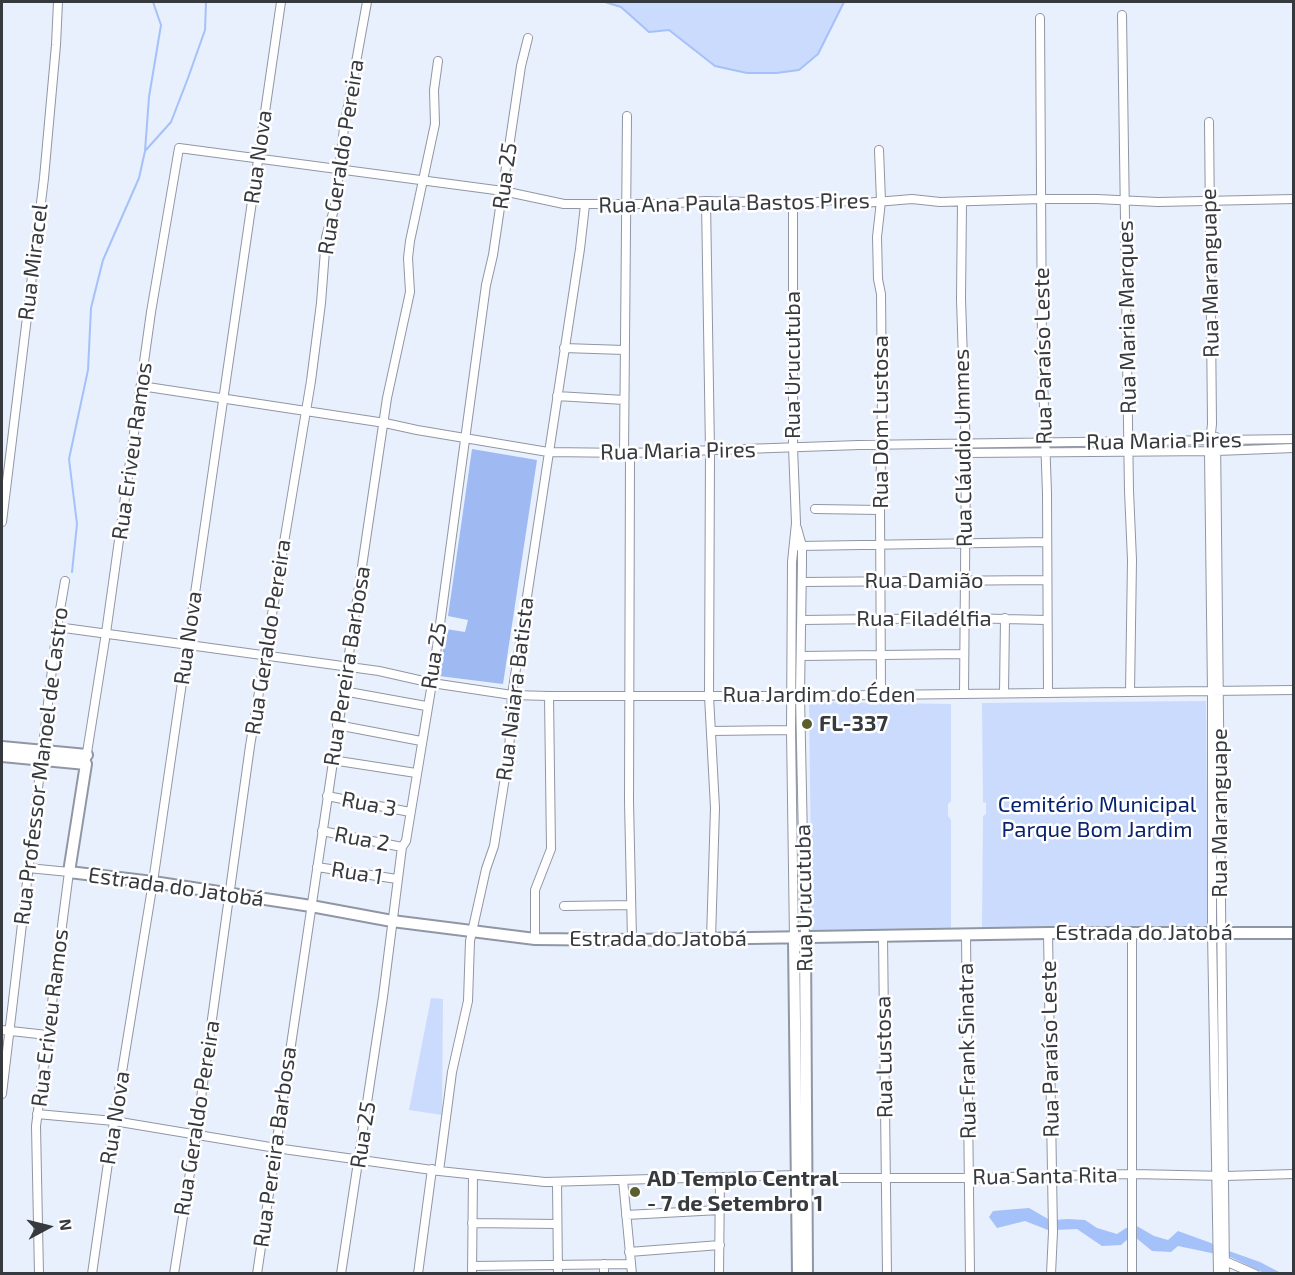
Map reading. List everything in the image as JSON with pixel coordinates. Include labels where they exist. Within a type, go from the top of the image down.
[{"type":"street","name":"Rua Miracel","points":[[2,522],[5,473],[44,178],[58,2]]},
{"type":"street","name":"Rua Nova","points":[[92,1274],[153,882],[281,2]]},
{"type":"street","name":"Rua Geraldo Pereira","points":[[174,1274],[231,894],[250,746],[321,303],[326,237],[335,206],[344,128],[367,2]]},
{"type":"street","name":"Rua Maria Marques","points":[[1122,15],[1132,560],[1130,692]]},
{"type":"street","name":"Rua Paraíso Leste","points":[[1040,18],[1047,693]]},
{"type":"street","name":"Rua 25","points":[[341,1274],[388,965],[397,879],[402,847],[406,841],[426,705],[432,683],[486,285],[493,255],[521,66],[528,38]]},
{"type":"street","name":"Rua Pereira Barbosa","points":[[257,1274],[337,725],[396,352],[410,292],[409,249],[435,124],[434,90],[438,62]]},
{"type":"street","points":[[627,116],[624,400],[631,696],[629,801],[632,940]]},
{"type":"street","name":"Rua Maranguape","points":[[1209,122],[1216,693],[1216,932],[1225,1274]]},
{"type":"street","name":"Rua Ana Paula Bastos Pires","points":[[179,148],[503,191],[564,204],[585,205],[706,201],[793,206],[818,201],[864,203],[912,199],[940,202],[1041,199],[1158,202],[1293,199]]},
{"type":"street","name":"Rua Eriveu Ramos","points":[[39,1274],[35,1150],[37,1114],[69,872],[141,386],[179,148]]},
{"type":"street","name":"Rua Dom Lustosa","points":[[879,150],[880,201],[877,237],[878,279],[881,294],[881,694]]},
{"type":"street","points":[[706,201],[710,451],[709,696],[715,808],[711,939]]},
{"type":"street","name":"Rua Cláudio Ummes","points":[[962,202],[961,299],[965,449],[964,694]]},
{"type":"street","name":"Rua Naiara Batista","points":[[418,1274],[452,1072],[468,1001],[470,941],[496,832],[509,752],[512,695],[585,205]]},
{"type":"street","name":"Rua Urucutuba","points":[[793,206],[802,1177],[807,1274]]},
{"type":"street","points":[[564,348],[624,350]]},
{"type":"street","name":"Rua Maria Pires","points":[[141,386],[385,423],[548,452],[627,453],[881,444],[1045,452],[1213,440],[1293,439]]},
{"type":"street","points":[[557,396],[624,400]]},
{"type":"street","name":"Rua Maria Pires","points":[[965,449],[1044,443],[1213,451],[1293,448]]},
{"type":"street","points":[[815,509],[880,510]]},
{"type":"street","points":[[797,546],[1047,542]]},
{"type":"street","name":"Rua Urucutuba","points":[[797,546],[802,582],[801,656],[791,730],[800,938]]},
{"type":"street","name":"Rua Damião","points":[[802,582],[1046,580]]},
{"type":"street","name":"Rua Professor Manoel de Castro","points":[[2,1094],[6,1030],[64,581]]},
{"type":"street","points":[[1004,693],[1005,618]]},
{"type":"street","name":"Rua Filadélfia","points":[[802,620],[1005,618],[1046,620]]},
{"type":"street","name":"Rua Jardim do Éden","points":[[57,627],[380,671],[432,683],[512,695],[1216,693],[1293,690]]},
{"type":"street","points":[[801,656],[963,654]]},
{"type":"street","points":[[343,691],[426,705]]},
{"type":"street","points":[[535,939],[536,890],[551,849],[549,696]]},
{"type":"street","points":[[337,725],[422,741]]},
{"type":"street","points":[[711,731],[791,730]]},
{"type":"street","points":[[2,747],[41,755],[86,760]]},
{"type":"street","points":[[2,756],[41,755]]},
{"type":"street","points":[[332,760],[416,773]]},
{"type":"street","name":"Rua 3","points":[[327,796],[410,812]]},
{"type":"street","name":"Rua 2","points":[[322,831],[402,847]]},
{"type":"street","name":"Rua 1","points":[[317,867],[397,879]]},
{"type":"street","name":"Estrada do Jatobá","points":[[28,868],[153,882],[392,921],[535,939],[632,940],[1048,933],[1293,933]]},
{"type":"street","points":[[564,906],[631,905]]},
{"type":"street","name":"Rua Paraíso Leste","points":[[1048,933],[1053,1219],[1051,1274]]},
{"type":"street","points":[[1132,933],[1132,1274]]},
{"type":"street","name":"Rua Frank Sinatra","points":[[966,936],[970,1274]]},
{"type":"street","name":"Rua Lustosa","points":[[883,937],[887,1274]]},
{"type":"street","points":[[6,1030],[47,1035]]},
{"type":"street","name":"Rua Santa Rita","points":[[37,1114],[114,1121],[276,1148],[525,1181],[720,1177],[968,1178],[1133,1174],[1221,1176],[1293,1174]]},
{"type":"street","points":[[473,1175],[472,1270],[559,1264],[631,1264]]},
{"type":"street","name":"Rua Maranguape","points":[[1218,1274],[1221,1176]]},
{"type":"street","points":[[719,1274],[720,1177]]},
{"type":"street","name":"Rua Urucutuba","points":[[798,1274],[802,1177]]},
{"type":"street","points":[[624,1180],[632,1274]]},
{"type":"street","points":[[557,1182],[558,1274]]},
{"type":"street","points":[[626,1215],[720,1210]]},
{"type":"street","points":[[472,1223],[557,1224]]},
{"type":"street","points":[[629,1251],[720,1245]]},
{"type":"street","points":[[1225,1261],[1255,1274]]},
{"type":"street","points":[[604,1264],[604,1274]]},
{"type":"green space","points":[[605,2],[844,2],[818,54],[799,70],[747,73],[715,66],[669,30],[649,32],[621,7]]},
{"type":"green space","name":"Cemitério Municipal Parque Bom Jardim","points":[[1206,701],[1208,926],[982,930],[983,816],[986,814],[986,803],[983,802],[982,703]]},
{"type":"green space","name":"Cemitério Municipal Parque Bom Jardim","points":[[809,702],[951,704],[951,801],[948,804],[948,816],[951,820],[951,930],[812,932]]},
{"type":"green space","points":[[431,998],[443,999],[442,1115],[409,1110]]},
{"type":"shaded area","points":[[472,449],[537,460],[503,684],[439,676],[446,629],[465,632],[468,620],[448,616]]},
{"type":"shaded area","points":[[1029,1208],[1048,1219],[1048,1230],[1025,1221],[997,1228],[989,1217],[993,1211]]},
{"type":"shaded area","points":[[1054,1220],[1085,1220],[1097,1228],[1117,1234],[1129,1226],[1129,1238],[1121,1245],[1102,1246],[1077,1229],[1055,1230]]},
{"type":"shaded area","points":[[1135,1225],[1154,1236],[1168,1240],[1178,1231],[1216,1246],[1216,1254],[1178,1246],[1171,1252],[1152,1251],[1135,1237]]},
{"type":"shaded area","points":[[1226,1250],[1260,1262],[1281,1273],[1264,1273],[1228,1256]]},
{"type":"waterway","points":[[145,151],[149,97],[161,25],[153,2]]},
{"type":"waterway","points":[[72,572],[77,524],[69,459],[88,370],[91,308],[103,260],[139,178],[145,151],[171,122],[188,78],[205,30],[206,2]]},
{"type":"waterway","points":[[605,2],[621,7],[649,32],[669,30],[715,66],[747,73],[799,70],[818,54],[844,2]]},
{"type":"place","name":"FL-337","points":[[807,724]]},
{"type":"place","name":"AD Templo Central - 7 de Setembro 1","points":[[635,1192]]}]
